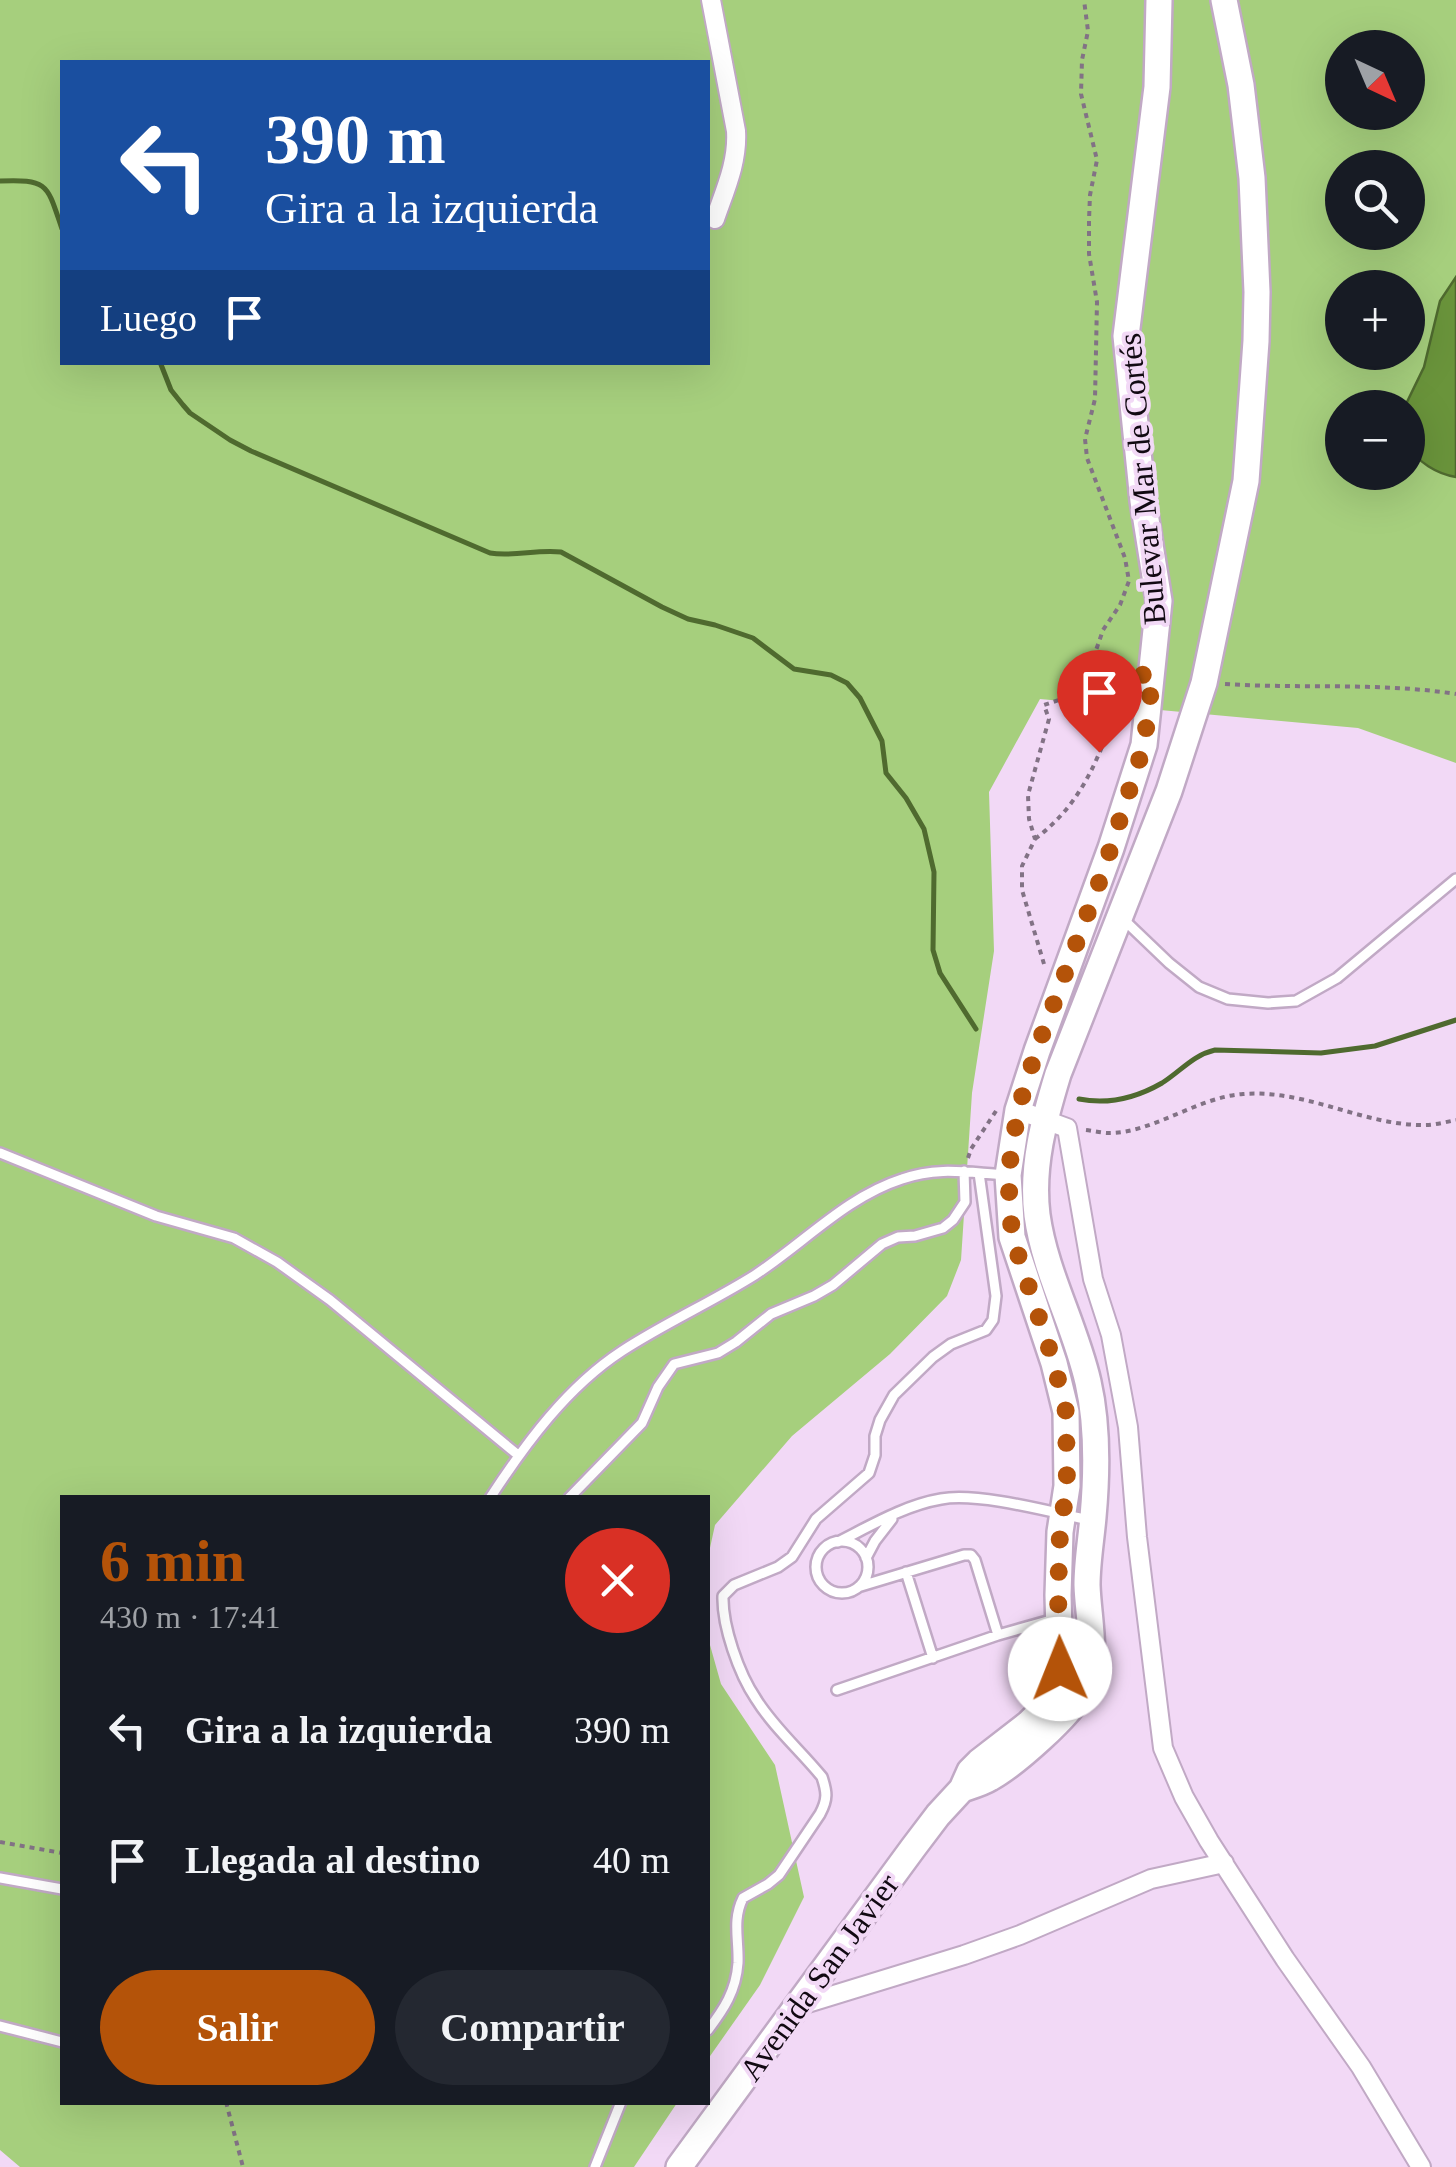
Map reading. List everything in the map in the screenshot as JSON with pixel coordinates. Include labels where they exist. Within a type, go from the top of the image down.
[{"type":"street","points":[[711,0],[737,138],[735,160],[715,219]]},
{"type":"street","name":"Bulevar Mar de Cortés","points":[[1064,1697],[1058,1582],[1067,1486],[1066,1412],[1012,1236],[1008,1175],[1018,1110],[1036,1051],[1094,898],[1144,745],[1158,600],[1126,336],[1157,87],[1159,0]]},
{"type":"street","points":[[1224,0],[1252,178],[1257,292],[1246,481],[1204,683],[1169,791],[1058,1074],[1056,1124],[1093,1279],[1111,1334],[1128,1427],[1163,1748],[1184,1798],[1284,1959],[1361,2067],[1420,2167]]},
{"type":"street","points":[[1094,898],[1120,916]]},
{"type":"street","points":[[1018,1110],[1056,1124]]},
{"type":"street","points":[[1056,1124],[1035,1174],[1036,1214],[1044,1251],[1088,1384],[1095,1429],[1088,1585],[1090,1665],[1084,1688],[1064,1697]]},
{"type":"street","name":"Avenida San Javier","points":[[679,2167],[913,1848],[962,1789],[970,1772],[1043,1709],[1064,1697]]},
{"type":"street","points":[[798,2006],[1020,1935],[1151,1879],[1224,1863]]},
{"type":"lane","points":[[1120,916],[1198,987],[1228,1000],[1296,1001],[1337,978],[1456,880]]},
{"type":"lane","points":[[0,1153],[156,1216],[234,1238],[277,1262],[330,1300],[518,1455]]},
{"type":"lane","points":[[492,1495],[518,1455],[574,1390],[620,1352],[757,1273],[866,1194],[934,1170],[1035,1174]]},
{"type":"lane","points":[[573,1495],[642,1423],[658,1387],[674,1364],[718,1353],[770,1314],[833,1286],[882,1244],[943,1228],[965,1202],[964,1171]]},
{"type":"lane","points":[[710,2027],[735,1986],[735,1918],[742,1898],[779,1875],[826,1804],[828,1792],[822,1777],[755,1699],[726,1626],[723,1596],[734,1585],[792,1557],[816,1519],[870,1473],[880,1420],[894,1395],[934,1356],[951,1344],[986,1330],[993,1320],[996,1296],[979,1173]]},
{"type":"lane","points":[[998,1635],[976,1560],[971,1555],[838,1593],[824,1586],[816,1563],[824,1549],[919,1504],[942,1498],[965,1498],[1093,1520]]},
{"type":"lane","points":[[866,1558],[894,1515]]},
{"type":"lane","points":[[838,1542],[854,1544],[866,1558],[868,1571],[860,1586]]},
{"type":"lane","points":[[906,1572],[933,1658]]},
{"type":"lane","points":[[836,1690],[1059,1618]]},
{"type":"lane","points":[[0,1878],[60,1889]]},
{"type":"lane","points":[[0,2026],[60,2041]]},
{"type":"lane","points":[[595,2167],[620,2105]]},
{"type":"path","points":[[1035,839],[1028,795],[1049,719],[1044,705],[1059,700],[1073,688],[1094,656],[1129,581],[1126,558],[1088,458],[1085,438],[1095,399],[1097,302],[1089,220],[1098,160],[1081,94],[1088,31],[1084,0]]},
{"type":"path","points":[[1045,966],[1022,890],[1022,866],[1035,839],[1074,802],[1088,780],[1124,691],[1140,675],[1153,674]]},
{"type":"path","points":[[1204,683],[1366,686],[1456,694]]},
{"type":"path","points":[[1073,688],[1116,710]]},
{"type":"path","points":[[1056,1124],[1110,1133],[1129,1130],[1245,1093],[1292,1096],[1398,1122],[1426,1125],[1456,1120]]},
{"type":"path","points":[[0,1842],[60,1852]]},
{"type":"path","points":[[227,2105],[243,2167]]},
{"type":"shaded area","points":[[0,0],[1456,0],[1456,763],[1358,728],[1040,699],[989,792],[994,951],[972,1093],[961,1260],[947,1296],[890,1354],[792,1436],[715,1525],[710,1548],[710,1495],[60,1495],[60,2105],[676,2105],[634,2167],[20,2167],[0,2150]]},
{"type":"shaded area","points":[[1456,277],[1456,477],[1425,464],[1425,390],[1413,390],[1425,370],[1440,301]]},
{"type":"shaded area","points":[[710,1645],[721,1684],[775,1765],[804,1897],[760,1985],[710,2056]]},
{"type":"waterway","points":[[0,181],[28,181],[44,188],[60,223]]},
{"type":"waterway","points":[[161,365],[171,390],[190,413],[251,451],[490,553],[561,552],[688,619],[753,638],[794,669],[831,675],[847,683],[860,698],[882,741],[886,773],[924,829],[934,872],[933,950],[940,973],[976,1029]]},
{"type":"waterway","points":[[1079,1099],[1112,1101],[1142,1093],[1215,1050],[1321,1053],[1375,1046],[1456,1020]]},
{"type":"route","points":[[1060,1669],[1058,1595],[1060,1532],[1067,1486],[1066,1412],[1012,1236],[1008,1175],[1018,1110],[1036,1051],[1103,872],[1144,745],[1153,674],[1140,675],[1124,691],[1099,752]]}]
